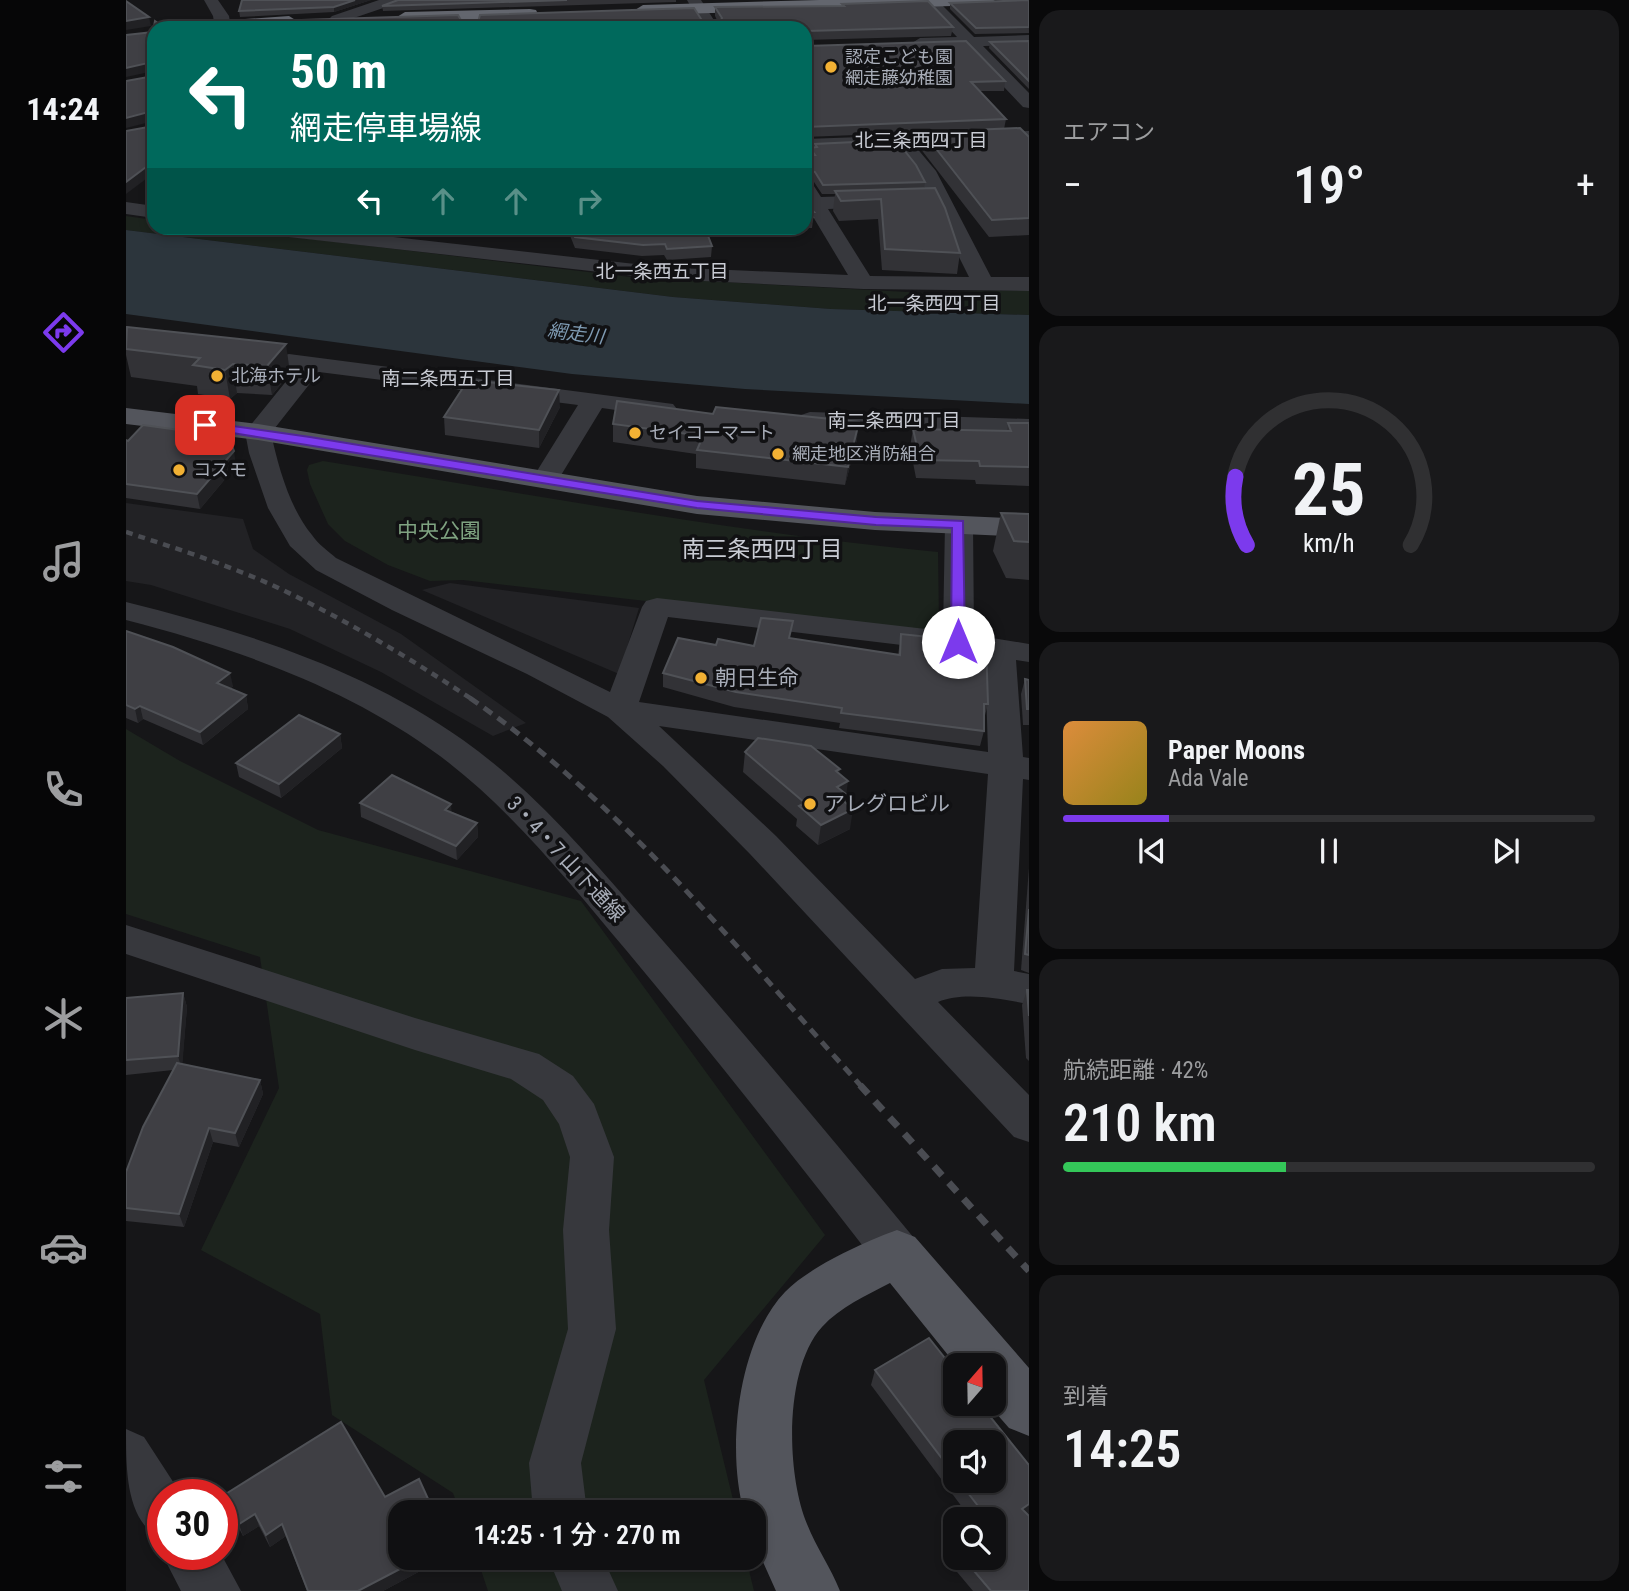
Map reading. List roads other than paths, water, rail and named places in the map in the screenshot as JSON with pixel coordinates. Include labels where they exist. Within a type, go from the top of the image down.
[{"type":"highway","points":[[631,11],[696,4],[987,0]]},
{"type":"highway","points":[[478,21],[550,13]]},
{"type":"highway","points":[[307,21],[396,21]]},
{"type":"main road","points":[[126,416],[258,432],[697,505],[876,521],[1029,528]]},
{"type":"main road","points":[[810,1591],[789,1558],[772,1516],[762,1465],[763,1432],[771,1382],[783,1340],[808,1304],[897,1253],[980,1353]]},
{"type":"main road","points":[[1006,1383],[1029,1409]]},
{"type":"street","points":[[211,0],[221,21]]},
{"type":"street","points":[[324,20],[393,0]]},
{"type":"street","points":[[930,1],[1029,103]]},
{"type":"street","points":[[696,4],[707,21]]},
{"type":"street","points":[[904,44],[1029,40]]},
{"type":"street","points":[[812,145],[1029,136]]},
{"type":"street","points":[[901,141],[926,171],[984,285]]},
{"type":"street","points":[[812,199],[940,199]]},
{"type":"street","points":[[812,205],[863,282]]},
{"type":"street","points":[[126,208],[147,211]]},
{"type":"street","points":[[320,235],[662,273],[863,282],[1029,284]]},
{"type":"street","points":[[462,252],[479,236]]},
{"type":"street","points":[[272,359],[685,412]]},
{"type":"street","points":[[312,365],[258,432],[262,453],[282,508],[300,540],[326,564],[620,710],[685,768],[910,997],[1029,1124]]},
{"type":"street","points":[[545,478],[593,402]]},
{"type":"street","points":[[791,419],[1029,428]]},
{"type":"street","points":[[958,642],[959,524]]},
{"type":"street","points":[[620,710],[657,607],[958,642],[1014,652],[1017,768],[1011,986],[942,984],[910,997]]},
{"type":"street","name":"3・4・7 山下通線","points":[[126,611],[249,645],[341,685],[420,727],[493,780],[566,854],[706,1017],[897,1253]]},
{"type":"street","points":[[620,710],[1017,768]]},
{"type":"street","points":[[126,940],[415,1034],[524,1066],[558,1088],[579,1117],[592,1157],[586,1230],[592,1329],[555,1463],[560,1500]]},
{"type":"street","points":[[126,1455],[147,1488]]},
{"type":"street","points":[[199,1570],[213,1591]]},
{"type":"street","points":[[580,1570],[590,1591]]},
{"type":"water","name":"網走川","points":[[126,230],[147,233],[147,235],[167,235],[673,297],[831,309],[1029,315],[1029,404],[745,389],[572,374],[126,314]]},
{"type":"railway","points":[[126,532],[272,585],[375,639],[471,699]]},
{"type":"railway","points":[[471,699],[525,739],[628,831],[724,932],[862,1087]]},
{"type":"railway","points":[[860,1085],[1029,1271]]},
{"type":"place","name":"認定こども園 網走藤幼稚園","points":[[831,67]]},
{"type":"place","name":"北海ホテル","points":[[217,376]]},
{"type":"place","name":"セイコーマート","points":[[635,433]]},
{"type":"place","name":"網走地区消防組合","points":[[778,454]]},
{"type":"place","name":"コスモ","points":[[179,470]]},
{"type":"place","name":"朝日生命","points":[[701,678]]},
{"type":"place","name":"アレグロビル","points":[[810,804]]},
{"type":"district","name":"北三条西四丁目","points":[[921,140]]},
{"type":"district","name":"北一条西五丁目","points":[[662,271]]},
{"type":"district","name":"北一条西四丁目","points":[[934,303]]},
{"type":"district","name":"南二条西五丁目","points":[[448,378]]},
{"type":"district","name":"南二条西四丁目","points":[[894,420]]},
{"type":"district","name":"南三条西四丁目","points":[[762,549]]},
{"type":"park label","name":"中央公園","points":[[439,531]]}]
